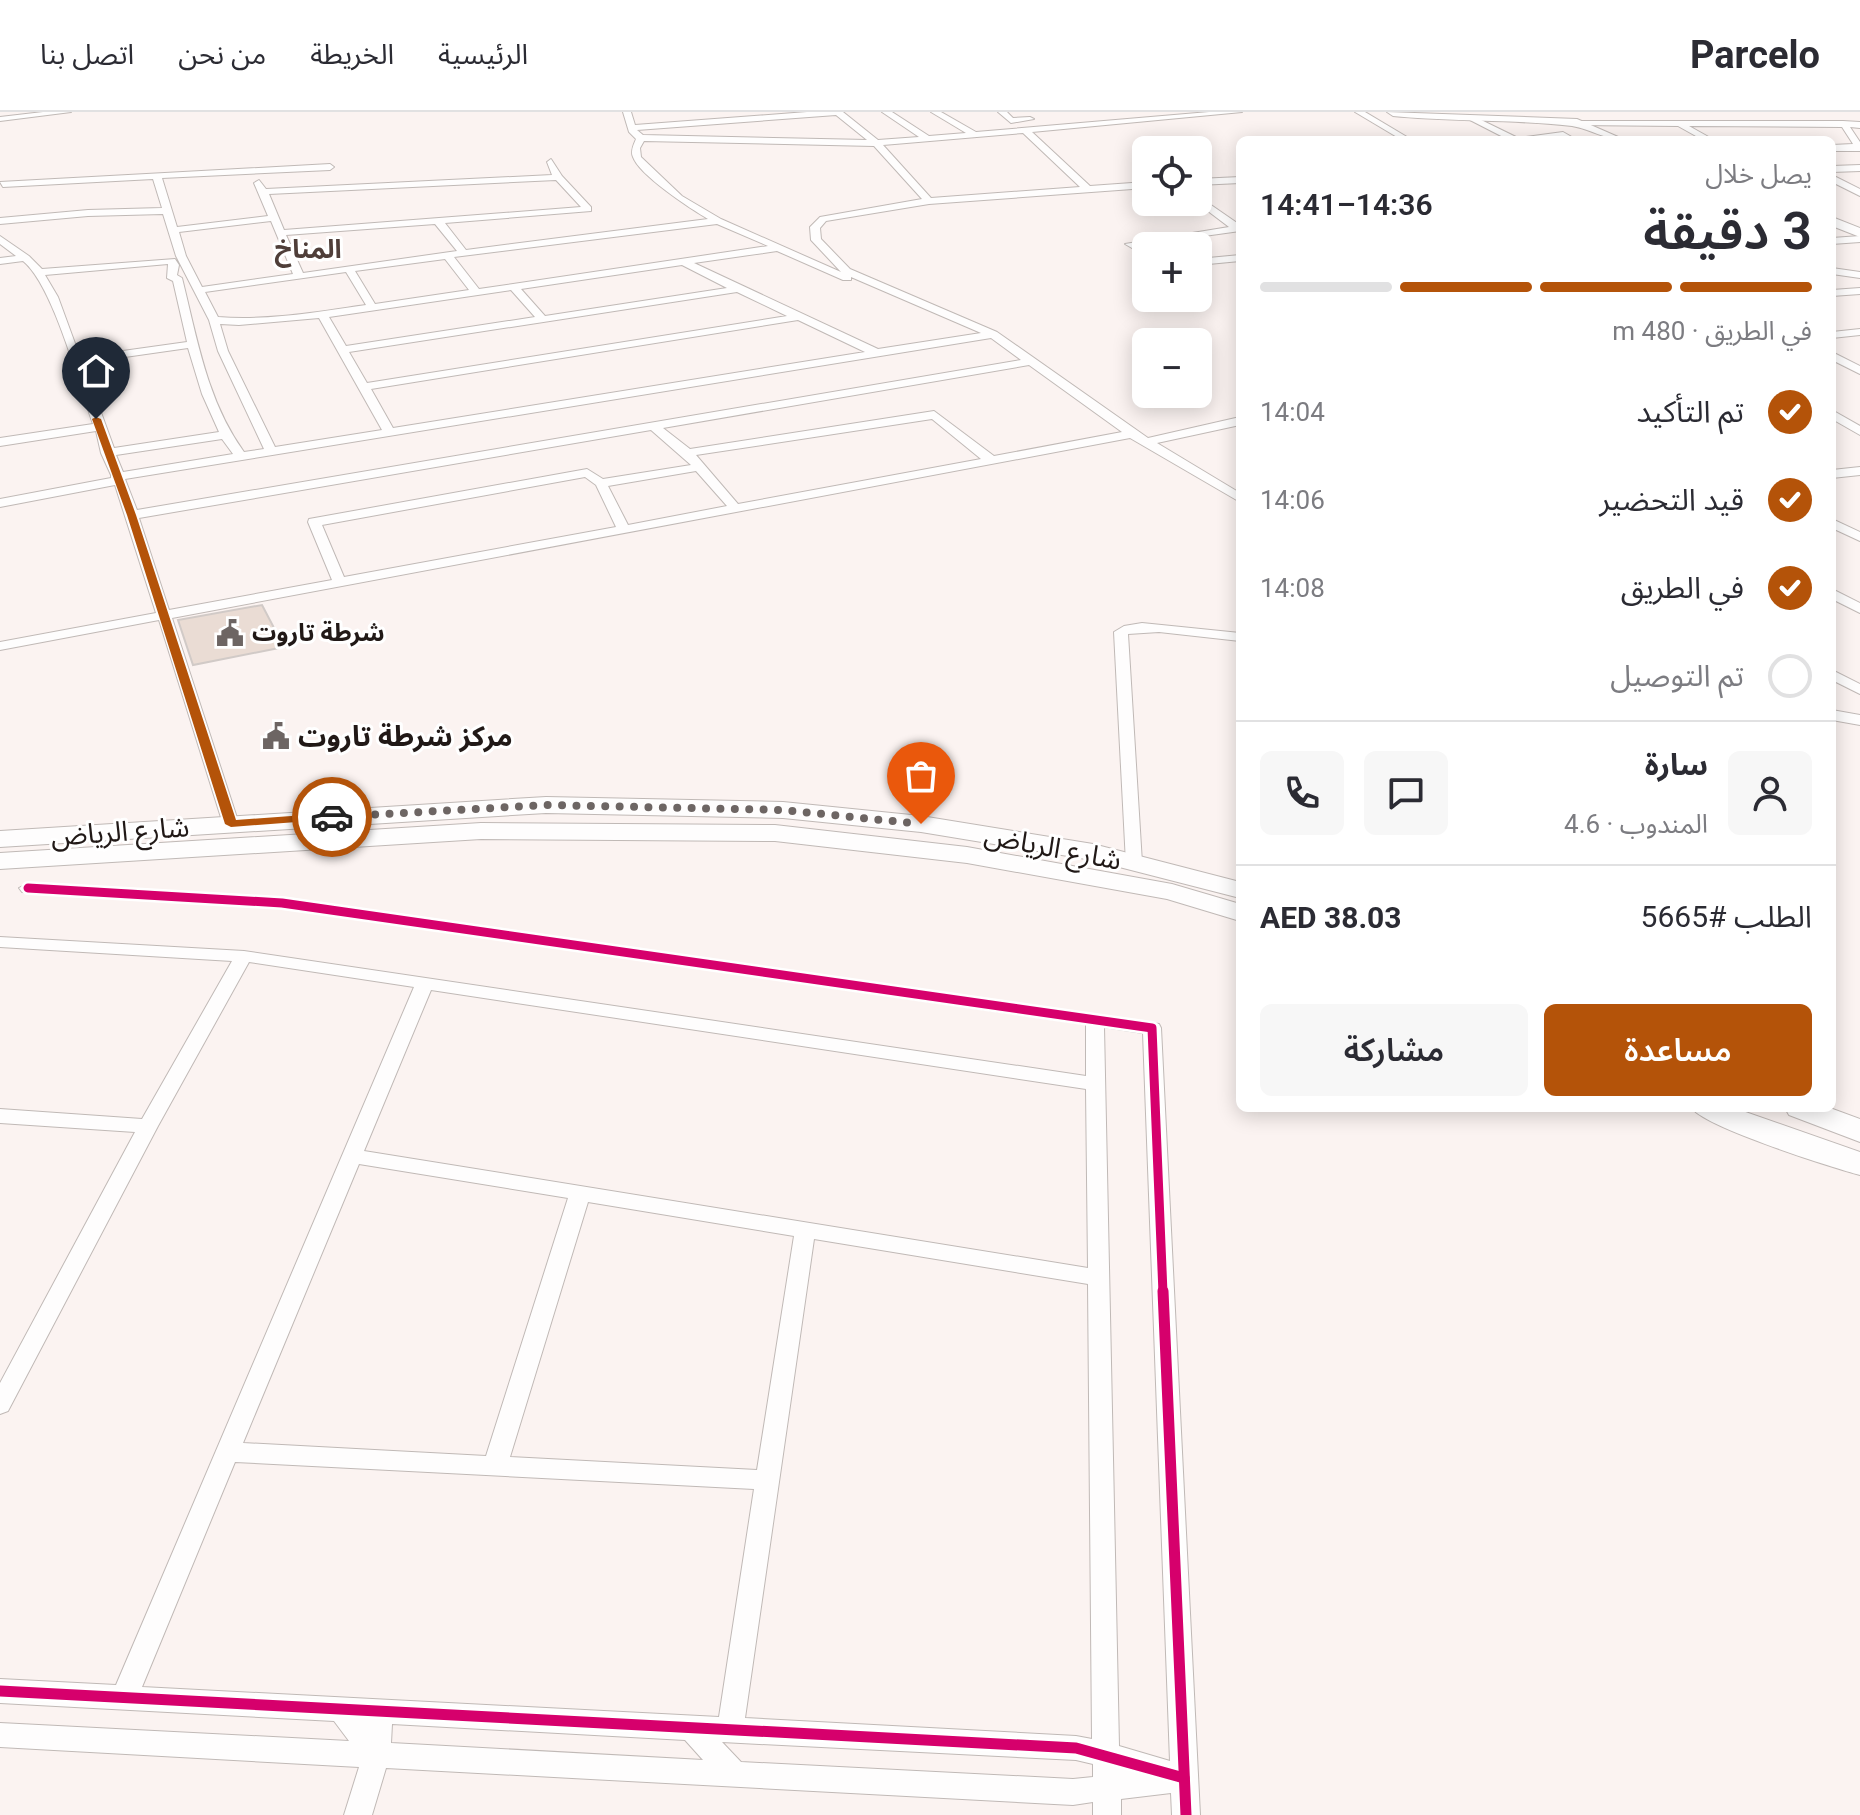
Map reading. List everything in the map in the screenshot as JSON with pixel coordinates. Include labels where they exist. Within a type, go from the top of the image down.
[{"type":"main road","name":"شارع الرياض","points":[[0,839],[546,805],[783,810],[921,824],[1093,852],[1236,889]]},
{"type":"main road","name":"شارع الرياض","points":[[0,861],[481,831],[775,833],[967,855],[1172,892],[1236,912]]},
{"type":"main road","points":[[1716,1112],[1860,1164]]},
{"type":"main road","points":[[1810,1112],[1860,1131]]},
{"type":"street","points":[[0,119],[67,112]]},
{"type":"street","points":[[627,112],[635,135],[641,138],[876,143],[1238,112]]},
{"type":"street","points":[[631,125],[769,112]]},
{"type":"street","points":[[886,112],[927,138]]},
{"type":"street","points":[[935,112],[974,134]]},
{"type":"street","points":[[1002,112],[1011,121],[1112,112]]},
{"type":"street","points":[[1359,112],[1401,136]]},
{"type":"street","points":[[1393,112],[1577,123],[1860,125]]},
{"type":"street","points":[[839,113],[876,143],[929,201]]},
{"type":"street","points":[[631,125],[851,113]]},
{"type":"street","points":[[1473,118],[1510,136]]},
{"type":"street","points":[[1577,123],[1609,136]]},
{"type":"street","points":[[1836,148],[1858,147],[1843,123]]},
{"type":"street","points":[[1680,125],[1702,136]]},
{"type":"street","points":[[1026,131],[1087,189]]},
{"type":"street","points":[[641,138],[636,148],[637,158],[679,198],[718,221],[975,336]]},
{"type":"street","points":[[281,233],[588,209],[558,177],[551,162]]},
{"type":"street","points":[[1,185],[330,167]]},
{"type":"street","points":[[1836,169],[1860,168]]},
{"type":"street","points":[[254,172],[299,276]]},
{"type":"street","points":[[263,192],[558,177]]},
{"type":"street","points":[[157,178],[181,256],[214,320],[223,351],[270,450]]},
{"type":"street","points":[[1212,181],[1236,180]]},
{"type":"street","points":[[1836,180],[1860,193]]},
{"type":"street","points":[[1132,186],[929,201],[823,219],[815,227],[816,240],[846,271],[993,334],[1132,434],[1236,496]]},
{"type":"street","points":[[1212,209],[1236,226]]},
{"type":"street","points":[[0,221],[88,213],[168,211]]},
{"type":"street","points":[[174,230],[274,218]]},
{"type":"street","points":[[438,221],[463,253]]},
{"type":"street","points":[[200,290],[718,221]]},
{"type":"street","points":[[1836,223],[1860,236]]},
{"type":"street","points":[[1212,232],[1236,228]]},
{"type":"street","points":[[1836,240],[1860,236]]},
{"type":"street","points":[[0,239],[39,272],[53,297],[116,479],[132,515],[231,824]]},
{"type":"street","points":[[214,320],[239,322],[322,314],[777,248]]},
{"type":"street","points":[[447,255],[475,291]]},
{"type":"street","points":[[0,261],[26,258]]},
{"type":"street","points":[[1212,261],[1236,258]]},
{"type":"street","points":[[39,272],[171,261],[174,265],[172,278],[177,278],[193,344],[223,435],[240,455]]},
{"type":"street","points":[[682,261],[875,352]]},
{"type":"street","points":[[349,269],[372,307]]},
{"type":"street","points":[[1836,272],[1860,275]]},
{"type":"street","points":[[513,286],[542,319]]},
{"type":"street","points":[[344,350],[738,289]]},
{"type":"street","points":[[1836,293],[1860,291]]},
{"type":"street","points":[[322,314],[389,431]]},
{"type":"street","points":[[365,387],[799,317]]},
{"type":"street","points":[[1836,335],[1860,332]]},
{"type":"street","points":[[0,503],[240,455],[993,334]]},
{"type":"street","points":[[77,361],[193,344]]},
{"type":"street","points":[[1836,357],[1860,371]]},
{"type":"street","points":[[132,515],[1033,361]]},
{"type":"street","points":[[687,453],[934,415],[992,461]]},
{"type":"street","points":[[1836,416],[1860,431]]},
{"type":"street","points":[[1147,442],[1236,422]]},
{"type":"street","points":[[0,435],[98,423]]},
{"type":"street","points":[[0,442],[98,423]]},
{"type":"street","points":[[654,426],[687,453],[736,509]]},
{"type":"street","points":[[0,646],[1132,434]]},
{"type":"street","points":[[107,453],[223,435]]},
{"type":"street","points":[[601,483],[699,467]]},
{"type":"street","points":[[1836,474],[1860,471]]},
{"type":"street","points":[[340,583],[314,522],[587,473],[601,483],[624,530]]},
{"type":"street","points":[[1836,525],[1860,537]]},
{"type":"street","points":[[1845,530],[1860,528]]},
{"type":"street","points":[[1836,595],[1860,609]]},
{"type":"street","points":[[1134,863],[1121,632],[1133,626],[1151,626],[1236,637]]},
{"type":"street","points":[[1836,676],[1860,690]]},
{"type":"street","points":[[1836,716],[1860,720]]},
{"type":"street","points":[[28,888],[282,903],[1152,1028],[1186,1815]]},
{"type":"street","points":[[0,942],[244,956],[1096,1084]]},
{"type":"street","points":[[0,1405],[148,1126],[244,956]]},
{"type":"street","points":[[124,1698],[425,983]]},
{"type":"street","points":[[1095,1020],[1107,1802]]},
{"type":"street","points":[[0,1116],[148,1126]]},
{"type":"street","points":[[353,1156],[1099,1278]]},
{"type":"street","points":[[495,1466],[580,1193]]},
{"type":"street","points":[[730,1730],[805,1230]]},
{"type":"street","points":[[228,1452],[768,1480]]},
{"type":"street","points":[[0,1691],[1076,1748],[1184,1778]]},
{"type":"street","points":[[341,1709],[376,1755]]},
{"type":"street","points":[[358,1815],[376,1755],[380,1712]]},
{"type":"street","points":[[692,1728],[734,1774]]},
{"type":"street","points":[[0,1735],[1073,1792],[1107,1802],[1184,1778]]},
{"type":"building","name":"شرطة تاروت","points":[[262,605],[284,647],[193,665],[178,620]]},
{"type":"cycle path","points":[[28,888],[282,903],[1152,1028],[1186,1815]]},
{"type":"cycle path","points":[[0,1691],[1076,1748],[1184,1778]]},
{"type":"way so far","points":[[332,817],[546,805],[783,810],[921,824]]},
{"type":"place","name":"شرطة تاروت","points":[[230,633]]},
{"type":"place","name":"مركز شرطة تاروت","points":[[276,736]]},
{"type":"district","name":"المناخ","points":[[308,249]]},
{"type":"route","points":[[96,419],[132,515],[231,824],[332,817]]}]
